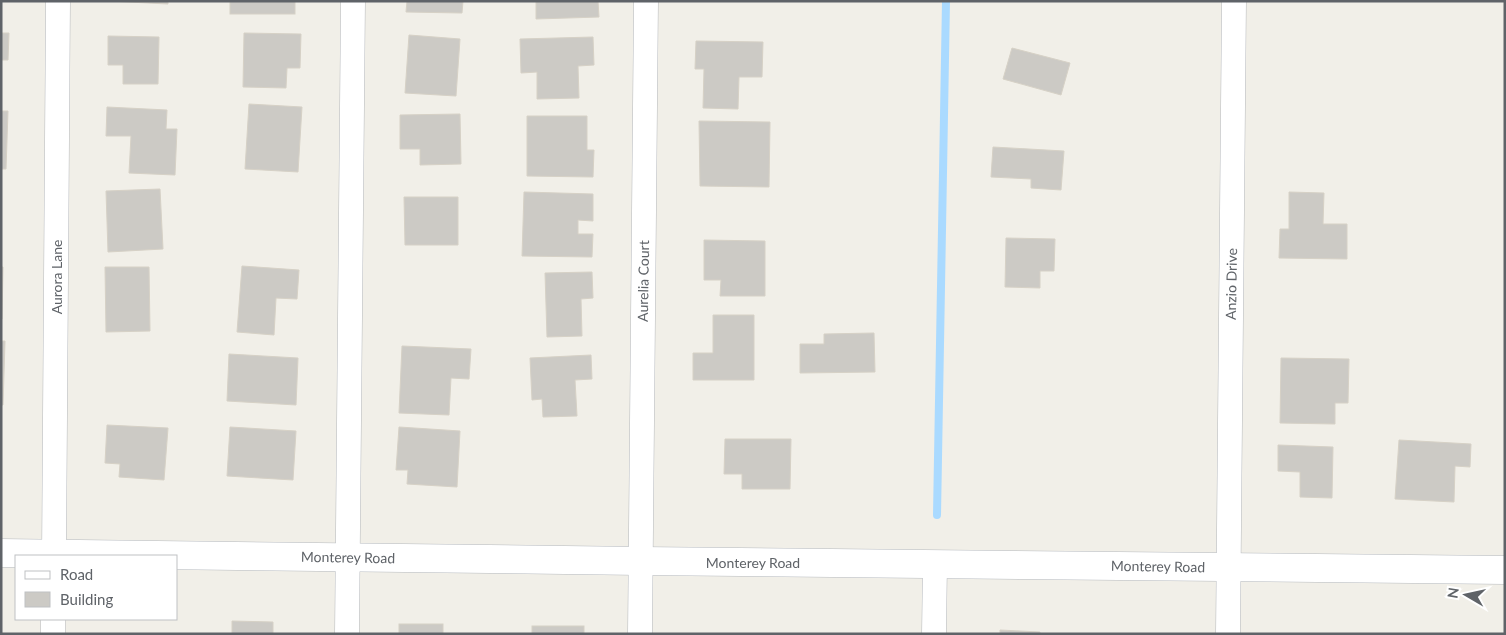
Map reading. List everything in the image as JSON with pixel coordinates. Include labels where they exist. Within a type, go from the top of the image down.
[{"type":"street","name":"Aurora Lane","points":[[54,555],[58,1]]},
{"type":"street","points":[[347,634],[353,1]]},
{"type":"street","name":"Aurelia Court","points":[[640,634],[646,1]]},
{"type":"street","name":"Anzio Drive","points":[[1228,634],[1234,1]]},
{"type":"street","name":"Monterey Road","points":[[1,553],[54,555]]},
{"type":"street","name":"Monterey Road","points":[[178,556],[1505,570]]},
{"type":"street","points":[[934,634],[935,563]]},
{"type":"street","points":[[53,620],[53,634]]},
{"type":"building","points":[[109,1],[168,1],[168,4]]},
{"type":"building","points":[[230,1],[295,1],[295,14],[230,14]]},
{"type":"building","points":[[407,1],[463,1],[462,13],[406,12]]},
{"type":"building","points":[[536,1],[598,1],[599,17],[536,19]]},
{"type":"building","points":[[1,33],[9,33],[8,60],[1,60]]},
{"type":"building","points":[[244,33],[301,34],[300,68],[287,68],[286,88],[243,87]]},
{"type":"building","points":[[409,35],[460,39],[456,96],[405,93]]},
{"type":"building","points":[[108,36],[159,37],[158,84],[123,84],[123,65],[108,65]]},
{"type":"building","points":[[593,37],[594,65],[578,66],[579,98],[537,99],[537,72],[521,73],[520,39]]},
{"type":"building","points":[[696,41],[763,42],[762,77],[739,77],[738,109],[703,108],[704,69],[695,69]]},
{"type":"building","points":[[1012,48],[1070,63],[1061,95],[1003,79]]},
{"type":"building","points":[[249,104],[302,107],[298,172],[245,169]]},
{"type":"building","points":[[107,107],[167,110],[166,129],[177,129],[175,175],[129,173],[131,136],[106,136]]},
{"type":"building","points":[[1,111],[8,111],[6,169],[1,169]]},
{"type":"building","points":[[460,114],[461,164],[420,165],[420,149],[400,149],[400,115]]},
{"type":"building","points":[[527,116],[587,116],[587,150],[594,150],[593,177],[527,176]]},
{"type":"building","points":[[699,121],[770,122],[769,187],[700,186]]},
{"type":"building","points":[[993,147],[1064,151],[1061,190],[1031,188],[1031,179],[991,177]]},
{"type":"building","points":[[160,189],[163,249],[108,252],[106,191]]},
{"type":"building","points":[[524,192],[593,194],[593,221],[578,220],[578,234],[593,234],[592,257],[522,256]]},
{"type":"building","points":[[1289,192],[1324,193],[1323,224],[1347,224],[1347,259],[1279,258],[1280,229],[1289,229]]},
{"type":"building","points":[[404,197],[458,197],[458,245],[405,245]]},
{"type":"building","points":[[1006,238],[1055,239],[1054,271],[1040,271],[1040,288],[1005,287]]},
{"type":"building","points":[[704,240],[765,241],[765,296],[720,296],[721,280],[704,280]]},
{"type":"building","points":[[242,266],[299,270],[297,299],[276,298],[274,335],[237,332]]},
{"type":"building","points":[[1,267],[3,267],[2,319],[1,319]]},
{"type":"building","points":[[105,267],[149,267],[150,331],[106,332]]},
{"type":"building","points":[[592,272],[593,298],[581,299],[582,336],[547,337],[545,273]]},
{"type":"building","points":[[713,315],[754,315],[754,380],[693,380],[693,353],[713,353]]},
{"type":"building","points":[[874,333],[875,372],[800,373],[800,344],[824,344],[824,334]]},
{"type":"building","points":[[1,341],[5,341],[3,405],[1,405]]},
{"type":"building","points":[[402,346],[471,349],[469,379],[451,378],[449,415],[399,413]]},
{"type":"building","points":[[229,354],[298,358],[296,405],[227,401]]},
{"type":"building","points":[[591,355],[592,379],[575,380],[577,416],[543,417],[542,399],[532,400],[530,358]]},
{"type":"building","points":[[1281,358],[1349,359],[1348,403],[1335,403],[1335,424],[1280,423]]},
{"type":"building","points":[[107,425],[168,428],[164,480],[119,477],[120,464],[105,463]]},
{"type":"building","points":[[230,427],[296,431],[293,480],[227,476]]},
{"type":"building","points":[[399,427],[460,431],[457,487],[407,484],[408,470],[396,470]]},
{"type":"building","points":[[725,439],[791,439],[790,489],[742,489],[742,474],[724,474]]},
{"type":"building","points":[[1399,440],[1471,444],[1470,467],[1455,466],[1454,502],[1395,499]]},
{"type":"building","points":[[1278,445],[1333,447],[1332,498],[1300,497],[1300,472],[1278,471]]},
{"type":"building","points":[[232,621],[273,622],[273,634],[232,634]]},
{"type":"building","points":[[399,624],[443,624],[443,634],[399,634]]},
{"type":"building","points":[[532,626],[584,626],[584,634],[532,634]]},
{"type":"building","points":[[1000,630],[1040,632],[1040,634],[1000,634]]},
{"type":"waterway","points":[[937,515],[946,1]]}]
